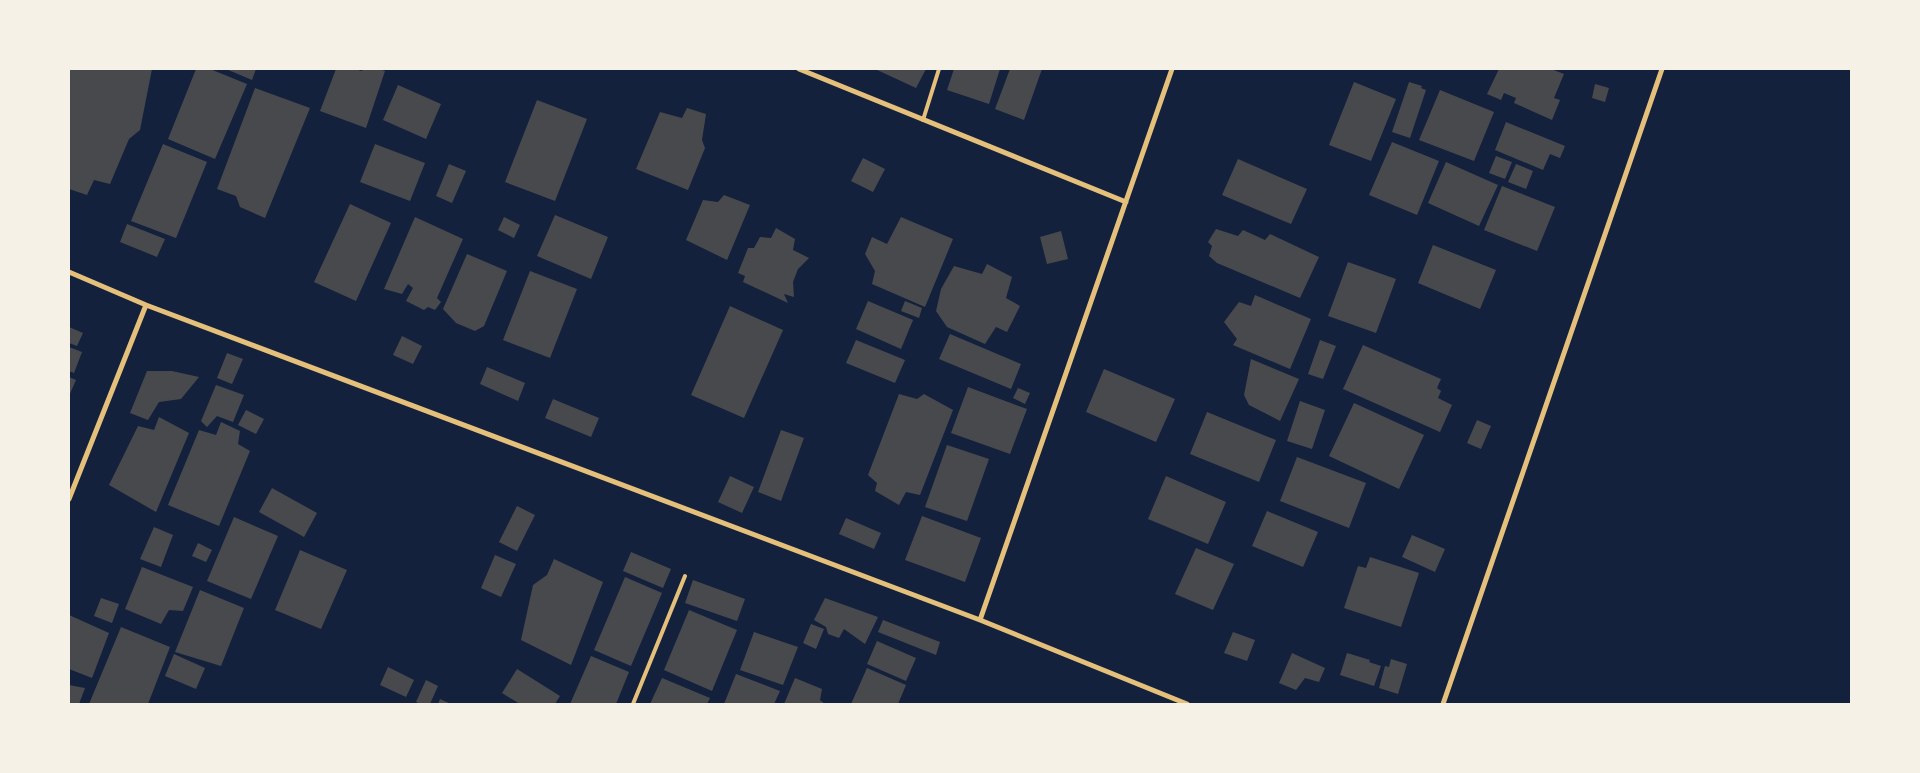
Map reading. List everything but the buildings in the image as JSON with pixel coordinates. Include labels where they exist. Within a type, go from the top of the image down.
[{"type":"street","points":[[799,69],[1126,202]]},
{"type":"street","points":[[980,620],[1172,69]]},
{"type":"street","points":[[1443,704],[1662,69]]},
{"type":"street","points":[[69,272],[146,306],[980,620],[1187,704]]},
{"type":"street","points":[[69,499],[146,306]]},
{"type":"lane","points":[[923,120],[939,69]]},
{"type":"lane","points":[[633,704],[685,576]]}]
